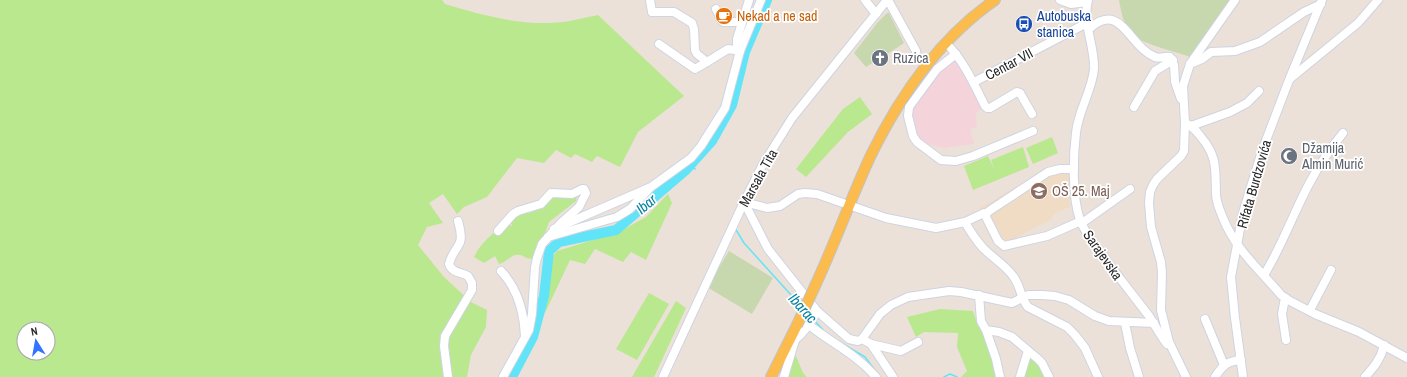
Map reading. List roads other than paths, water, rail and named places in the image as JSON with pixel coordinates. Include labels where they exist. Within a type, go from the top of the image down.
[{"type":"main road","points":[[771,377],[793,339],[797,325],[872,154],[905,94],[932,59],[965,23],[995,0]]},
{"type":"street","points":[[650,0],[652,12],[674,12],[692,23],[694,29],[695,50],[697,54],[707,62]]},
{"type":"street","points":[[740,51],[737,42],[741,22],[749,0]]},
{"type":"street","points":[[548,237],[617,218],[630,209],[651,187],[691,158],[714,128],[725,108],[740,51],[760,0]]},
{"type":"street","points":[[865,0],[876,14]]},
{"type":"street","points":[[888,0],[916,51]]},
{"type":"street","name":"Marsala Tita","points":[[663,377],[762,166],[792,118],[888,0]]},
{"type":"street","points":[[1060,0],[1072,4],[1088,1]]},
{"type":"street","points":[[1184,109],[1183,86],[1190,64],[1235,0]]},
{"type":"street","points":[[1288,80],[1358,23],[1378,0]]},
{"type":"street","name":"Sarajevska","points":[[1088,1],[1086,11],[1094,69],[1077,126],[1074,169],[1077,210],[1081,222],[1095,246],[1154,323],[1173,352]]},
{"type":"street","points":[[1190,64],[1202,60],[1212,52],[1235,51],[1260,42],[1304,12],[1322,2]]},
{"type":"street","name":"Rifata Burdzovića","points":[[1244,377],[1231,277],[1237,246],[1244,213],[1262,151],[1288,80],[1322,2]]},
{"type":"street","points":[[716,8],[723,22],[741,22]]},
{"type":"street","name":"Centar VII","points":[[974,82],[1100,19],[1107,17],[1122,24],[1136,42],[1153,56],[1158,58],[1167,56],[1173,60]]},
{"type":"street","points":[[946,43],[956,54],[974,82],[987,108],[990,108],[1018,92],[1032,114]]},
{"type":"street","points":[[659,44],[695,69],[725,50],[732,49],[740,51]]},
{"type":"street","points":[[956,54],[937,69],[908,107],[908,116],[913,136],[917,142],[942,160],[956,161],[973,156],[1033,132]]},
{"type":"street","points":[[1134,107],[1155,71],[1173,60],[1175,82],[1188,125],[1184,151],[1153,185],[1149,202],[1151,227],[1161,262],[1162,273],[1160,310],[1173,352],[1186,377]]},
{"type":"street","points":[[1188,125],[1230,112],[1247,103],[1259,91]]},
{"type":"street","points":[[1188,125],[1207,144],[1213,158],[1216,167],[1216,196],[1223,218],[1237,246],[1285,298],[1359,332],[1407,358]]},
{"type":"street","points":[[1264,275],[1275,256],[1308,185],[1321,162],[1343,133]]},
{"type":"street","points":[[744,202],[768,208],[780,206],[798,194],[811,193],[886,218],[936,228],[965,222],[984,213],[986,214],[1048,172],[1060,169],[1074,169]]},
{"type":"street","points":[[554,229],[651,187]]},
{"type":"street","points":[[498,231],[513,214],[541,204],[551,193],[572,194],[584,189],[586,194],[579,207],[554,229],[542,244],[537,258],[534,276],[532,314],[529,330],[503,377]]},
{"type":"street","points":[[986,214],[989,224],[998,241],[1004,246],[1047,236],[1081,222],[1130,189]]},
{"type":"street","points":[[744,202],[770,253],[813,318],[820,334],[852,354],[865,364],[876,377]]},
{"type":"street","points":[[448,377],[444,336],[472,290],[472,283],[468,276],[454,271],[450,268],[449,264],[461,241],[461,232],[458,221]]},
{"type":"street","points":[[965,222],[977,241],[1015,278],[1022,298],[1028,307],[1066,327],[1075,335],[1085,348],[1098,377]]},
{"type":"street","points":[[1310,310],[1331,270]]},
{"type":"street","points":[[501,271],[508,279],[521,303],[525,338]]},
{"type":"street","points":[[813,318],[849,338],[858,341],[862,339],[880,314],[891,305],[908,297],[949,291],[979,295],[1012,303],[1028,296],[1055,296],[1069,300],[1095,316],[1109,321],[1125,323],[1154,323]]},
{"type":"street","points":[[979,295],[981,321],[986,330],[996,359],[1000,377]]},
{"type":"street","points":[[1285,298],[1282,314],[1286,340]]},
{"type":"street","points":[[784,377],[793,339],[813,318]]},
{"type":"street","points":[[1205,319],[1224,365]]},
{"type":"street","points":[[1125,323],[1130,348],[1139,377]]},
{"type":"street","points":[[986,330],[999,332],[1012,337],[1042,363],[1049,377]]},
{"type":"street","points":[[862,339],[871,344],[902,351],[918,342]]},
{"type":"street","points":[[871,344],[893,377]]},
{"type":"street","points":[[1365,377],[1378,362],[1384,345]]},
{"type":"street","points":[[1020,377],[1028,351]]},
{"type":"street","points":[[1215,377],[1224,365],[1241,360]]},
{"type":"waterway","name":"Ibar","points":[[512,377],[533,337],[544,296],[549,251],[559,242],[616,230],[686,170],[712,141],[732,105],[745,52],[767,0]]},
{"type":"waterway","name":"Ibarac","points":[[690,166],[695,169]]},
{"type":"waterway","name":"Ibarac","points":[[735,228],[744,243],[801,306]]},
{"type":"waterway","name":"Ibarac","points":[[814,320],[825,332]]},
{"type":"waterway","name":"Ibarac","points":[[843,344],[865,357],[874,369]]},
{"type":"waterway","name":"Ibarac","points":[[944,377],[950,374],[957,377]]},
{"type":"place","name":"Nekad a ne sad","points":[[724,16]]},
{"type":"place","name":"Autobuska stanica","points":[[1024,24]]},
{"type":"place","name":"Ruzica","points":[[880,58]]},
{"type":"place","name":"Džamija Almin Murić","points":[[1289,156]]},
{"type":"place","name":"OŠ 25. Maj","points":[[1039,191]]}]
